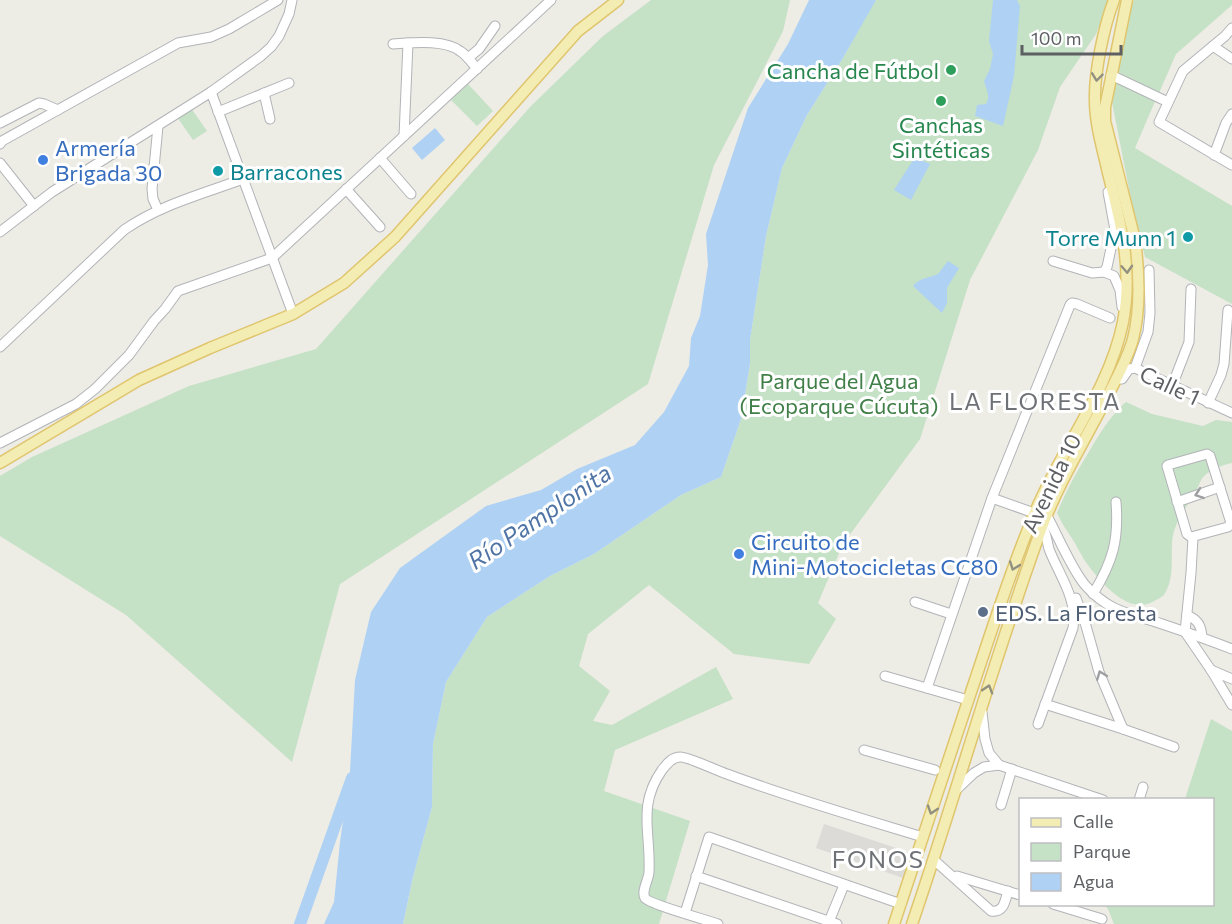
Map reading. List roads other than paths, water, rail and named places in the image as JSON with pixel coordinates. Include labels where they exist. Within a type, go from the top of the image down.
[{"type":"main road","points":[[0,463],[139,380],[293,314],[344,282],[395,237],[578,32],[618,0]]},
{"type":"main road","name":"Avenida 10","points":[[894,924],[939,790],[940,769],[951,752],[1034,513],[1104,379],[1124,318],[1127,269],[1124,242],[1102,149],[1095,101],[1108,14],[1114,0]]},
{"type":"main road","name":"Avenida 10","points":[[912,924],[1035,549],[1059,488],[1116,379],[1133,339],[1138,296],[1135,240],[1105,121],[1105,106],[1127,0]]},
{"type":"main road","points":[[951,752],[968,753]]},
{"type":"main road","points":[[940,769],[954,768],[962,772]]},
{"type":"street","points":[[0,144],[178,43],[211,37],[278,0]]},
{"type":"street","points":[[0,232],[52,192],[211,92],[261,56],[271,47],[282,30],[292,0]]},
{"type":"street","points":[[0,443],[76,404],[95,389],[129,355],[178,291],[272,258],[551,0]]},
{"type":"street","points":[[468,58],[479,49],[495,26]]},
{"type":"street","points":[[1232,28],[1183,71],[1159,122],[1232,165]]},
{"type":"street","points":[[404,136],[408,43]]},
{"type":"street","points":[[393,44],[440,43],[453,46],[461,51],[477,69]]},
{"type":"street","points":[[1213,46],[1232,59]]},
{"type":"street","points":[[1112,75],[1168,102]]},
{"type":"street","points":[[218,112],[289,84]]},
{"type":"street","points":[[211,92],[293,314]]},
{"type":"street","points":[[264,93],[270,119]]},
{"type":"street","points":[[0,123],[39,104],[58,110]]},
{"type":"street","points":[[1214,155],[1226,123],[1232,114]]},
{"type":"street","points":[[158,126],[152,189],[158,210]]},
{"type":"street","points":[[380,158],[411,194]]},
{"type":"street","points":[[0,163],[34,206]]},
{"type":"street","points":[[1,344],[124,230],[141,218],[243,179]]},
{"type":"street","points":[[1104,272],[1115,230],[1108,193],[1111,184]]},
{"type":"street","points":[[346,189],[380,227]]},
{"type":"street","points":[[1053,261],[1092,273],[1104,272],[1114,276],[1120,290],[1124,318]]},
{"type":"street","points":[[1135,368],[1148,332],[1149,270]]},
{"type":"street","points":[[1172,386],[1189,342],[1191,289]]},
{"type":"street","points":[[927,688],[992,498],[1070,305],[1077,304],[1110,318]]},
{"type":"street","points":[[1208,403],[1224,364],[1230,322],[1228,310]]},
{"type":"street","name":"Calle 1","points":[[1116,379],[1122,379],[1129,369],[1135,368],[1230,412]]},
{"type":"street","points":[[1208,455],[1220,487],[1232,521],[1231,524],[1228,527],[1189,536],[1167,469],[1168,465],[1208,455]]},
{"type":"street","points":[[1177,502],[1220,487]]},
{"type":"street","points":[[992,498],[1034,513]]},
{"type":"street","points":[[1093,594],[1110,564],[1114,551],[1118,526],[1116,502]]},
{"type":"street","points":[[1038,724],[1073,628],[1074,615],[1072,599],[1049,547],[1045,526]]},
{"type":"street","points":[[1045,526],[1093,594],[1117,610],[1232,649]]},
{"type":"street","points":[[1045,526],[1077,600],[1099,672],[1123,729]]},
{"type":"street","points":[[1192,537],[1185,632],[1228,694],[1232,705]]},
{"type":"street","points":[[1035,549],[1041,545],[1049,547]]},
{"type":"street","points":[[915,603],[951,614]]},
{"type":"street","points":[[1187,615],[1199,622],[1202,637]]},
{"type":"street","points":[[1211,670],[1232,678]]},
{"type":"street","points":[[885,676],[968,700]]},
{"type":"street","points":[[1045,704],[1174,747]]},
{"type":"street","points":[[982,710],[989,753],[999,765]]},
{"type":"street","points":[[864,750],[940,769]]},
{"type":"street","points":[[718,924],[647,900],[644,893],[649,871],[646,811],[648,799],[663,769],[677,757],[689,758],[735,777],[923,837]]},
{"type":"street","points":[[957,789],[984,767],[999,765],[1097,798]]},
{"type":"street","points":[[1001,805],[1012,769]]},
{"type":"street","points":[[1140,798],[1143,787]]},
{"type":"street","points":[[1068,798],[1070,789]]},
{"type":"street","points":[[685,912],[709,837],[901,904]]},
{"type":"street","points":[[934,860],[991,911],[999,911],[1002,908],[1008,891]]},
{"type":"street","points":[[952,875],[1019,895]]},
{"type":"street","points":[[696,876],[832,923],[844,885]]},
{"type":"street","points":[[1060,906],[1102,919]]},
{"type":"water","points":[[809,0],[876,0],[807,115],[782,168],[766,236],[741,419],[721,477],[681,495],[594,554],[550,576],[487,617],[446,682],[433,744],[432,807],[403,924],[324,924],[334,902],[350,771],[355,680],[371,612],[400,568],[486,506],[541,490],[577,469],[635,445],[664,412],[689,366],[691,338],[700,316],[708,265],[706,234],[748,108],[788,44]]},
{"type":"water","points":[[993,0],[1017,0],[1020,6],[1014,76],[1003,126],[975,116],[977,105],[986,104],[988,98],[984,81],[990,69],[993,54],[989,41]]},
{"type":"water","points":[[435,128],[445,140],[422,160],[412,148]]},
{"type":"water","points":[[915,157],[930,164],[911,200],[894,190]]},
{"type":"water","points":[[948,261],[959,268],[947,288],[947,303],[942,313],[913,286],[923,279],[938,274]]},
{"type":"waterway","name":"Río Pamplonita","points":[[300,924],[352,778]]},
{"type":"place","name":"Cancha de Fútbol","points":[[951,70]]},
{"type":"place","name":"Canchas Sintéticas","points":[[941,101]]},
{"type":"place","name":"Armería Brigada 30","points":[[43,160]]},
{"type":"place","name":"Barracones","points":[[218,171]]},
{"type":"place","name":"Torre Munn 1","points":[[1188,237]]},
{"type":"place","name":"Circuito de Mini-Motocicletas CC80","points":[[739,554]]},
{"type":"place","name":"EDS. La Floresta","points":[[983,612]]},
{"type":"district","name":"LA FLORESTA","points":[[1035,400]]},
{"type":"district","name":"FONOS","points":[[878,858]]},
{"type":"park label","name":"Parque del Agua (Ecoparque Cúcuta)","points":[[839,392]]}]
